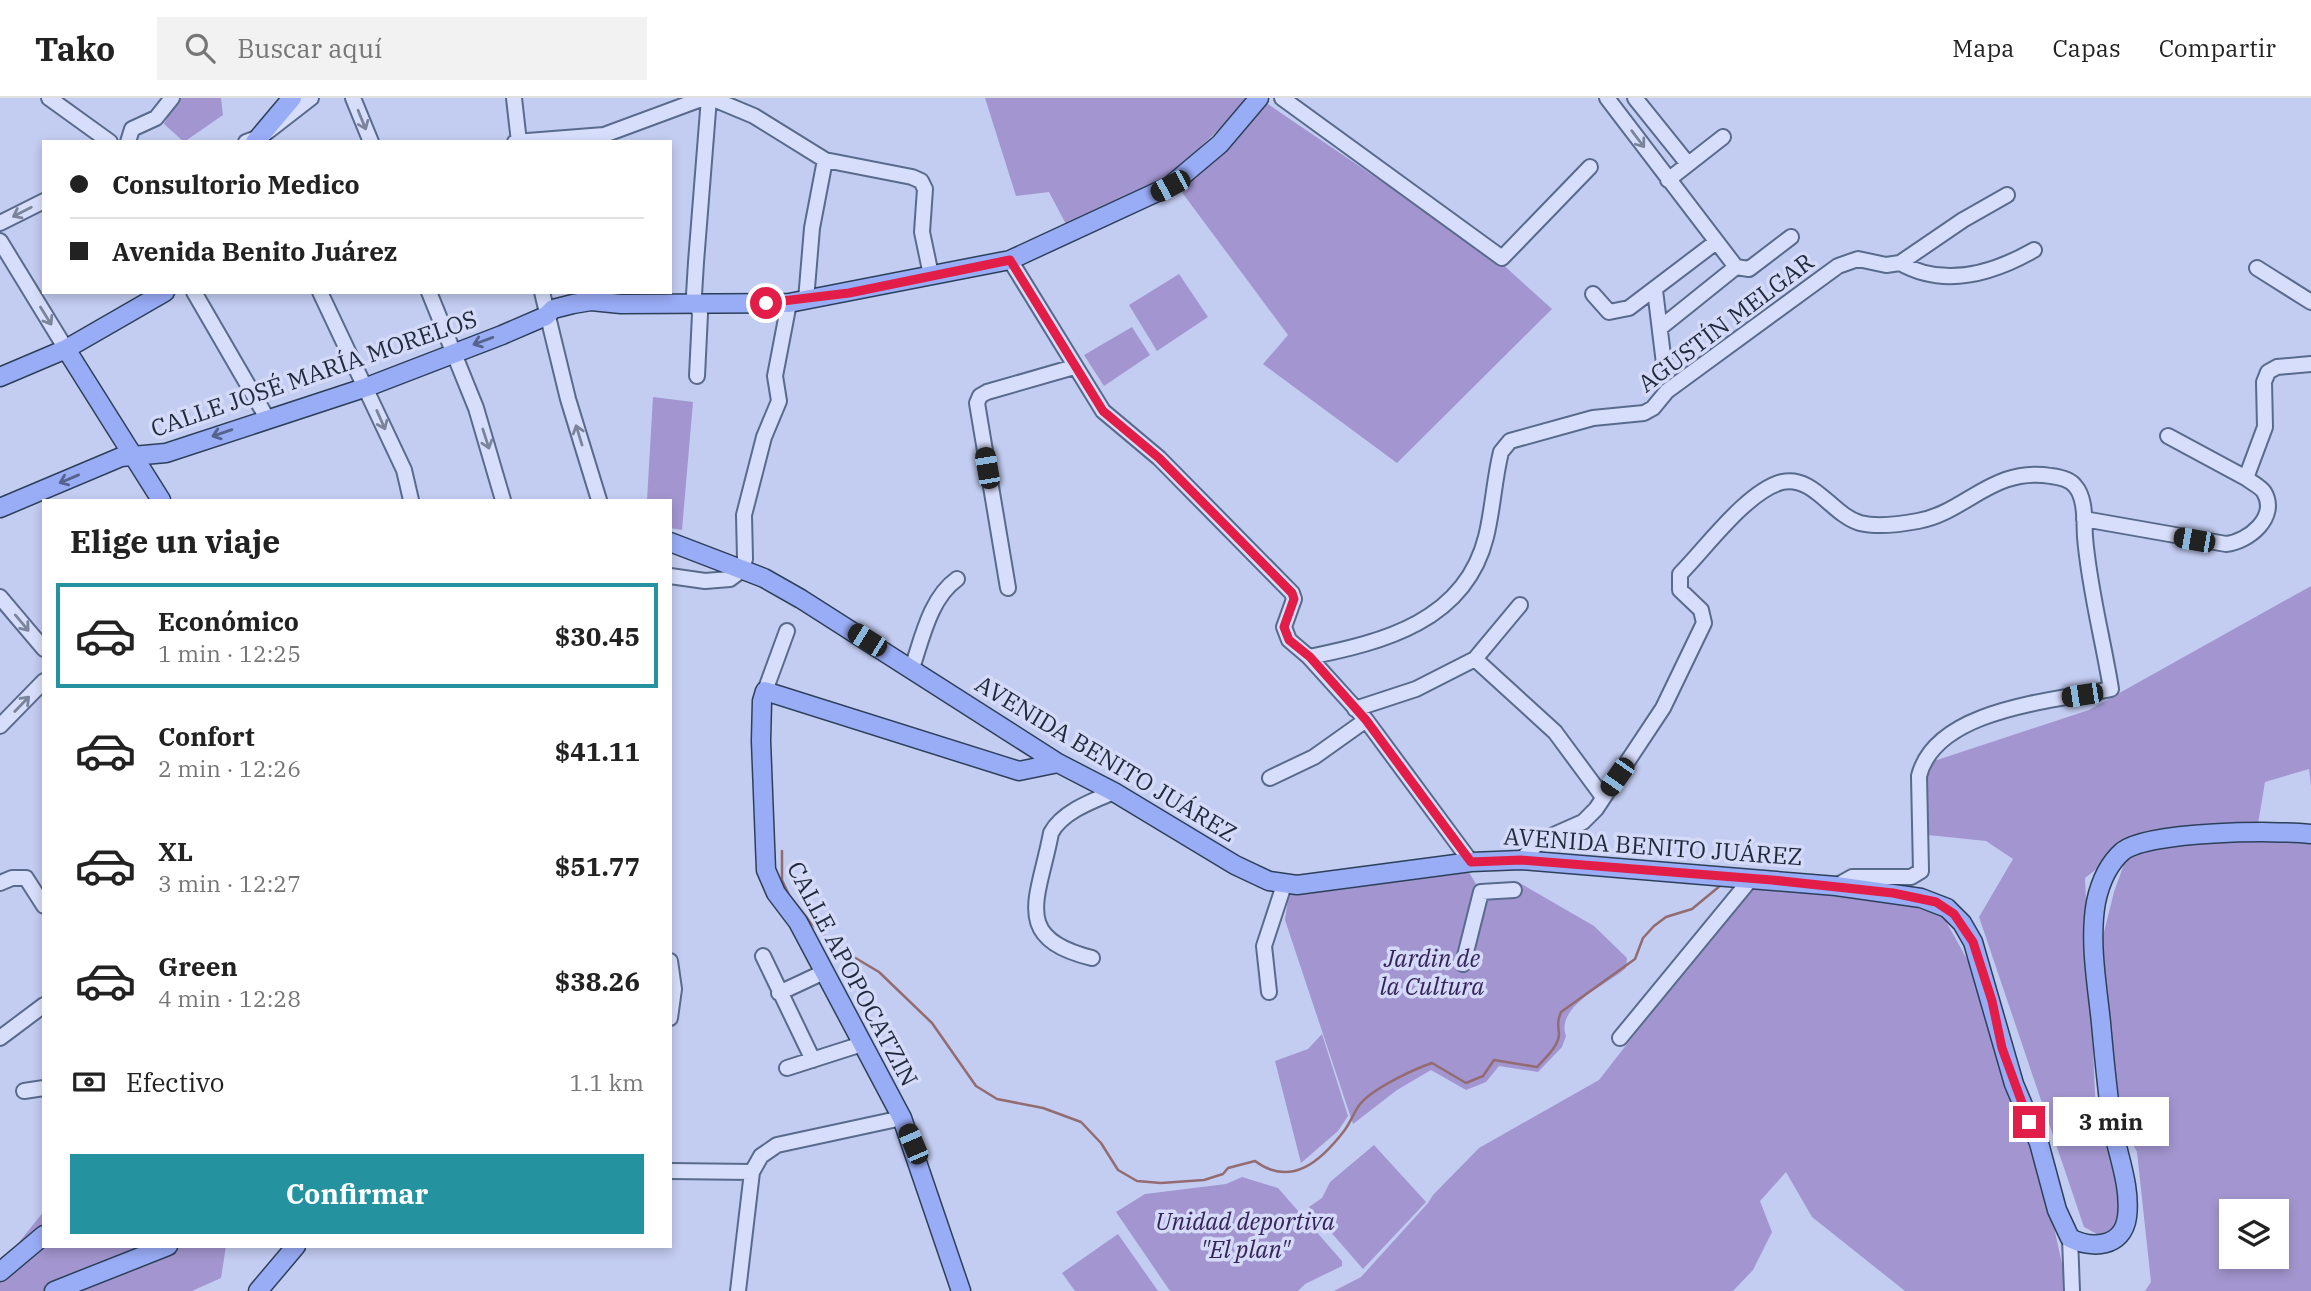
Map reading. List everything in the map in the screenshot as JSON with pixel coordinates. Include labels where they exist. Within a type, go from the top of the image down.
[{"type":"main road","points":[[253,140],[287,108],[292,98]]},
{"type":"main road","name":"CALLE JOSÉ MARÍA MORELOS","points":[[0,508],[121,457],[166,453],[366,387],[573,303],[615,297],[621,304],[697,305],[798,301],[1010,260],[1126,209],[1170,186],[1220,144],[1259,98]]},
{"type":"main road","points":[[0,377],[66,349],[162,294]]},
{"type":"main road","points":[[66,349],[160,499]]},
{"type":"main road","name":"AVENIDA BENITO JUÁREZ","points":[[672,543],[742,570],[801,599],[1058,763],[1114,792],[1236,865],[1284,884],[1471,862],[1521,860],[1747,883],[1836,886],[1936,902],[1954,914],[1968,931],[1986,981],[2014,1084],[2039,1143],[2057,1210],[2070,1238]]},
{"type":"main road","points":[[765,691],[1019,771],[1058,763]]},
{"type":"main road","name":"CALLE APOPOCATZIN","points":[[765,691],[761,741],[766,870],[770,882],[798,922],[902,1118],[961,1291]]},
{"type":"main road","points":[[2070,1238],[2096,1247],[2118,1236],[2127,1217],[2126,1183],[2112,1124],[2094,962],[2095,911],[2108,869],[2128,848],[2166,839],[2267,832],[2311,834]]},
{"type":"main road","points":[[0,1272],[42,1238]]},
{"type":"main road","points":[[54,1291],[164,1248]]},
{"type":"main road","points":[[258,1291],[294,1248]]},
{"type":"street","points":[[49,98],[107,140]]},
{"type":"street","points":[[129,140],[132,129],[156,118],[172,98]]},
{"type":"street","points":[[253,140],[311,98]]},
{"type":"street","points":[[353,98],[370,140]]},
{"type":"street","points":[[514,98],[518,140]]},
{"type":"street","points":[[561,140],[604,138],[708,98],[754,116],[825,160],[921,181],[925,189],[922,232],[931,275]]},
{"type":"street","points":[[697,376],[700,314],[697,305],[695,262],[708,98]]},
{"type":"street","points":[[1282,98],[1502,258],[1590,167]]},
{"type":"street","points":[[1607,98],[1736,267],[1749,269],[1791,237]]},
{"type":"street","points":[[1635,98],[1688,164]]},
{"type":"street","points":[[1668,180],[1723,137]]},
{"type":"street","points":[[672,576],[705,581],[730,579],[742,570],[745,559],[744,515],[764,437],[779,401],[775,376],[798,301],[825,160]]},
{"type":"street","points":[[2007,195],[1963,220],[1900,263],[1917,273],[1965,276],[2010,264],[2034,250]]},
{"type":"street","points":[[0,223],[42,202]]},
{"type":"street","points":[[0,241],[66,349]]},
{"type":"street","points":[[1593,294],[1609,312],[1619,312],[1655,290],[1716,242]]},
{"type":"street","name":"AGUSTÍN MELGAR","points":[[1310,657],[1379,642],[1445,607],[1474,567],[1486,538],[1501,452],[1510,441],[1601,416],[1644,413],[1653,408],[1667,391],[1838,266],[1858,259],[1886,265],[1900,263]]},
{"type":"street","points":[[1010,260],[1103,411],[1159,458],[1292,593],[1294,599],[1284,627],[1289,640],[1310,657],[1366,720],[1471,862]]},
{"type":"street","points":[[1660,328],[1736,267]]},
{"type":"street","points":[[2257,268],[2311,302]]},
{"type":"street","points":[[1655,290],[1665,372]]},
{"type":"street","points":[[195,294],[267,418]]},
{"type":"street","points":[[321,294],[404,470],[411,499]]},
{"type":"street","points":[[430,294],[476,408],[503,499]]},
{"type":"street","points":[[542,294],[546,316],[599,499]]},
{"type":"street","points":[[2246,478],[2265,427],[2264,382],[2268,372],[2277,367],[2311,364]]},
{"type":"street","points":[[1008,588],[977,403],[980,396],[987,392],[1074,367]]},
{"type":"street","points":[[2084,519],[2205,541],[2241,542],[2255,534],[2266,509],[2264,493],[2246,478],[2168,436]]},
{"type":"street","points":[[1521,860],[1540,841],[1583,822],[1663,708],[1702,629],[1704,617],[1680,590],[1680,574],[1763,491],[1783,482],[1798,482],[1860,523],[1891,524],[1937,517],[1975,492],[2015,477],[2044,474],[2061,477],[2075,484],[2081,496],[2111,689],[2027,704],[1954,732],[1930,751],[1919,776],[1921,870],[1911,877],[1852,877],[1836,886]]},
{"type":"street","points":[[912,668],[945,587],[957,579]]},
{"type":"street","points":[[0,597],[42,647]]},
{"type":"street","points":[[1355,709],[1416,689],[1475,659],[1520,605]]},
{"type":"street","name":"CALLE APOPOCATZIN","points":[[765,691],[787,631]]},
{"type":"street","points":[[1475,659],[1535,710],[1603,797]]},
{"type":"street","points":[[0,726],[42,683]]},
{"type":"street","points":[[1270,778],[1314,757],[1366,720]]},
{"type":"street","points":[[1092,958],[1066,951],[1044,937],[1039,930],[1036,911],[1051,833],[1056,823],[1066,815],[1114,792]]},
{"type":"street","points":[[0,883],[12,878],[26,878],[42,902]]},
{"type":"street","points":[[1620,1038],[1747,883]]},
{"type":"street","points":[[1269,992],[1264,946],[1284,884]]},
{"type":"street","points":[[1463,964],[1481,892],[1505,888],[1514,890]]},
{"type":"street","points":[[763,956],[813,1060]]},
{"type":"street","points":[[779,993],[824,972]]},
{"type":"street","points":[[672,975],[672,1004]]},
{"type":"street","points":[[0,1038],[42,1007]]},
{"type":"street","points":[[787,1068],[862,1044]]},
{"type":"street","points":[[24,1091],[42,1088]]},
{"type":"street","points":[[738,1291],[752,1172],[761,1156],[777,1145],[902,1118]]},
{"type":"street","points":[[672,1171],[752,1172]]},
{"type":"street","points":[[2070,1238],[2072,1291]]},
{"type":"green space","points":[[178,98],[221,98],[223,115],[187,140],[182,140],[164,124]]},
{"type":"green space","points":[[985,98],[1251,98],[1175,172],[1068,228],[1049,192],[1016,196]]},
{"type":"green space","points":[[1265,102],[1499,261],[1552,309],[1397,463],[1263,364],[1288,335],[1181,191]]},
{"type":"green space","points":[[1179,274],[1208,317],[1157,351],[1129,305]]},
{"type":"green space","points":[[1132,327],[1150,355],[1104,386],[1084,355]]},
{"type":"green space","points":[[653,397],[693,402],[682,530],[672,528],[672,499],[647,499]]},
{"type":"green space","points":[[2311,586],[2311,786],[2309,769],[2265,782],[2258,824],[2131,842],[2085,878],[2096,1114],[2121,1194],[2117,1245],[2084,1227],[1979,917],[2013,859],[1986,841],[1928,835],[1928,763],[2089,710]]},
{"type":"green space","points":[[2195,839],[2311,842],[2311,1291],[2145,1291],[2151,1282],[2137,1152],[2101,1082],[2095,968],[2114,892],[2129,850]]},
{"type":"green space","name":"Jardin de la Cultura","points":[[1467,869],[1476,884],[1484,889],[1518,882],[1594,926],[1627,958],[1626,968],[1575,1006],[1568,1015],[1562,1047],[1538,1072],[1499,1066],[1486,1082],[1466,1090],[1431,1070],[1397,1090],[1353,1124],[1285,920],[1289,891]]},
{"type":"green space","points":[[1756,878],[1881,897],[1943,916],[1973,970],[2035,1141],[2068,1291],[1905,1291],[1812,1217],[1786,1172],[1760,1201],[1772,1232],[1753,1270],[1733,1291],[1334,1291],[1361,1277],[1433,1195],[1479,1148],[1599,1080]]},
{"type":"green space","points":[[1322,1034],[1348,1116],[1338,1131],[1301,1163],[1275,1061],[1308,1049]]},
{"type":"green space","points":[[1374,1145],[1426,1202],[1363,1269],[1309,1207],[1322,1198],[1330,1182]]},
{"type":"green space","name":"Unidad deportiva \"El plan\"","points":[[1242,1177],[1278,1188],[1342,1261],[1342,1266],[1305,1284],[1298,1291],[1170,1291],[1116,1212],[1145,1194],[1226,1184]]},
{"type":"green space","points":[[42,1214],[42,1248],[226,1248],[221,1278],[192,1291],[0,1291],[0,1266]]},
{"type":"green space","points":[[1118,1234],[1158,1291],[1075,1291],[1062,1273]]},
{"type":"waterway","points":[[782,851],[782,880],[789,895],[811,923],[837,947],[879,972],[932,1023],[976,1086],[997,1099],[1043,1108],[1081,1122],[1101,1143],[1118,1170],[1137,1181],[1161,1183],[1204,1180],[1223,1174],[1228,1168],[1255,1161],[1268,1169],[1281,1172],[1304,1167],[1315,1161],[1335,1142],[1367,1097],[1432,1063],[1466,1083],[1483,1076],[1494,1060],[1537,1067],[1557,1043],[1561,1012],[1635,959],[1643,938],[1654,926],[1666,917],[1692,909],[1721,885]]},
{"type":"route","points":[[766,303],[789,303],[849,293],[1010,260],[1103,411],[1159,458],[1292,593],[1294,599],[1284,627],[1289,640],[1310,657],[1366,720],[1471,862],[1521,860],[1544,864],[1772,880],[1893,893],[1936,902],[1954,914],[1973,942],[1992,1001],[2002,1048],[2029,1122]]}]
